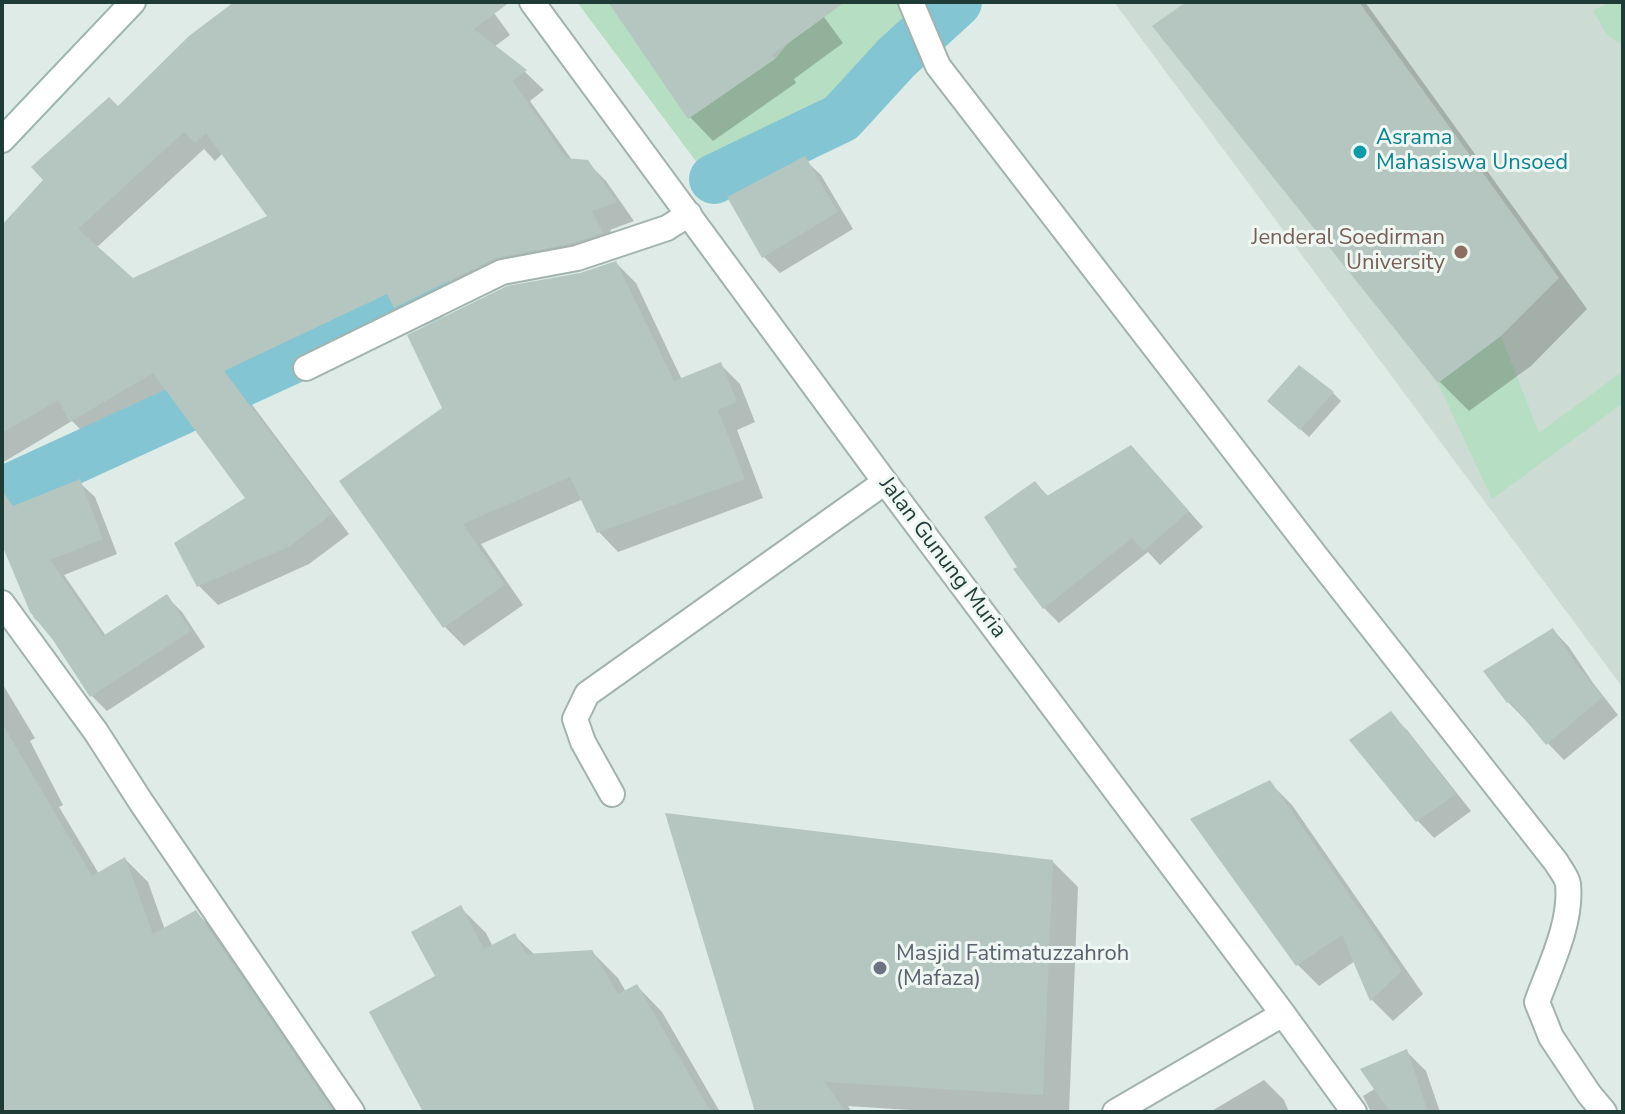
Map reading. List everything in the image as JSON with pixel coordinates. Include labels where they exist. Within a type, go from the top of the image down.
[{"type":"street","points":[[2,140],[133,2]]},
{"type":"street","name":"Jalan Gunung Muria","points":[[532,2],[1354,1112]]},
{"type":"street","points":[[912,2],[938,66],[1556,862],[1568,882],[1566,916],[1563,934],[1537,1002],[1551,1037],[1604,1112]]},
{"type":"street","points":[[306,368],[502,272],[577,258],[667,228],[689,214]]},
{"type":"street","points":[[612,794],[583,742],[575,719],[587,694],[885,482]]},
{"type":"street","points":[[2,603],[96,732],[352,1112]]},
{"type":"street","points":[[1115,1112],[1283,1014]]},
{"type":"shaded area","name":"Jenderal Soedirman University","points":[[1114,2],[1623,2],[1623,688],[1485,502]]},
{"type":"green space","points":[[577,2],[608,2],[775,59],[789,42],[821,19],[809,2],[919,2],[858,76],[805,116],[698,164]]},
{"type":"green space","points":[[1612,2],[1623,2],[1623,46],[1607,35],[1593,10]]},
{"type":"green space","points":[[1501,336],[1539,433],[1623,371],[1623,403],[1492,499],[1438,383]]},
{"type":"building","points":[[234,2],[510,2],[474,29],[527,70],[513,81],[566,158],[588,160],[617,202],[592,211],[603,233],[573,243],[496,258],[394,308],[387,294],[224,371],[332,514],[290,546],[197,587],[174,543],[245,498],[153,373],[70,422],[58,400],[2,433],[2,225],[43,180],[31,167],[109,97],[118,106],[189,36]],"holes":[[[184,132],[195,143],[206,133],[267,216],[133,278],[78,229]]]},
{"type":"building","points":[[608,2],[845,2],[772,55],[775,59],[688,119]]},
{"type":"building","name":"Asrama Mahasiswa Unsoed","points":[[1186,2],[1359,2],[1559,278],[1501,336],[1438,383],[1152,26]]},
{"type":"building","points":[[805,156],[838,212],[762,258],[727,197]]},
{"type":"building","points":[[616,261],[674,381],[721,362],[737,402],[718,410],[745,479],[597,533],[570,477],[463,524],[505,585],[443,628],[339,481],[442,408],[407,335],[507,286],[580,273]]},
{"type":"building","points":[[1299,365],[1334,392],[1300,430],[1267,401]]},
{"type":"building","points":[[1131,445],[1189,511],[1144,551],[1132,538],[1043,609],[1013,569],[1017,567],[984,517],[1035,481],[1047,496]]},
{"type":"building","points":[[80,479],[103,539],[50,560],[103,636],[167,594],[191,631],[90,697],[53,640],[30,612],[2,545],[2,490],[13,506]]},
{"type":"building","points":[[1553,628],[1576,664],[1603,697],[1546,745],[1510,701],[1507,703],[1483,671]]},
{"type":"building","points":[[1391,711],[1456,794],[1416,822],[1349,740]]},
{"type":"building","points":[[2,723],[92,876],[125,857],[153,934],[196,910],[334,1112],[2,1112]]},
{"type":"building","points":[[1270,780],[1402,971],[1370,1001],[1342,935],[1296,966],[1190,819]]},
{"type":"building","name":"Masjid Fatimatuzzahroh (Mafaza)","points":[[665,813],[1053,860],[1043,1095],[825,1082],[846,1112],[755,1112]]},
{"type":"building","points":[[461,905],[484,949],[515,933],[526,954],[592,950],[618,994],[637,984],[711,1112],[423,1112],[369,1012],[435,976],[411,932]]},
{"type":"building","points":[[1407,1049],[1428,1112],[1390,1112],[1360,1069]]},
{"type":"waterway","points":[[714,179],[841,118],[896,58],[957,2]]},
{"type":"waterway","points":[[2,492],[429,296]]},
{"type":"place","name":"Asrama Mahasiswa Unsoed","points":[[1360,152]]},
{"type":"place","name":"Jenderal Soedirman University","points":[[1461,252]]},
{"type":"place","name":"Masjid Fatimatuzzahroh (Mafaza)","points":[[880,968]]}]
